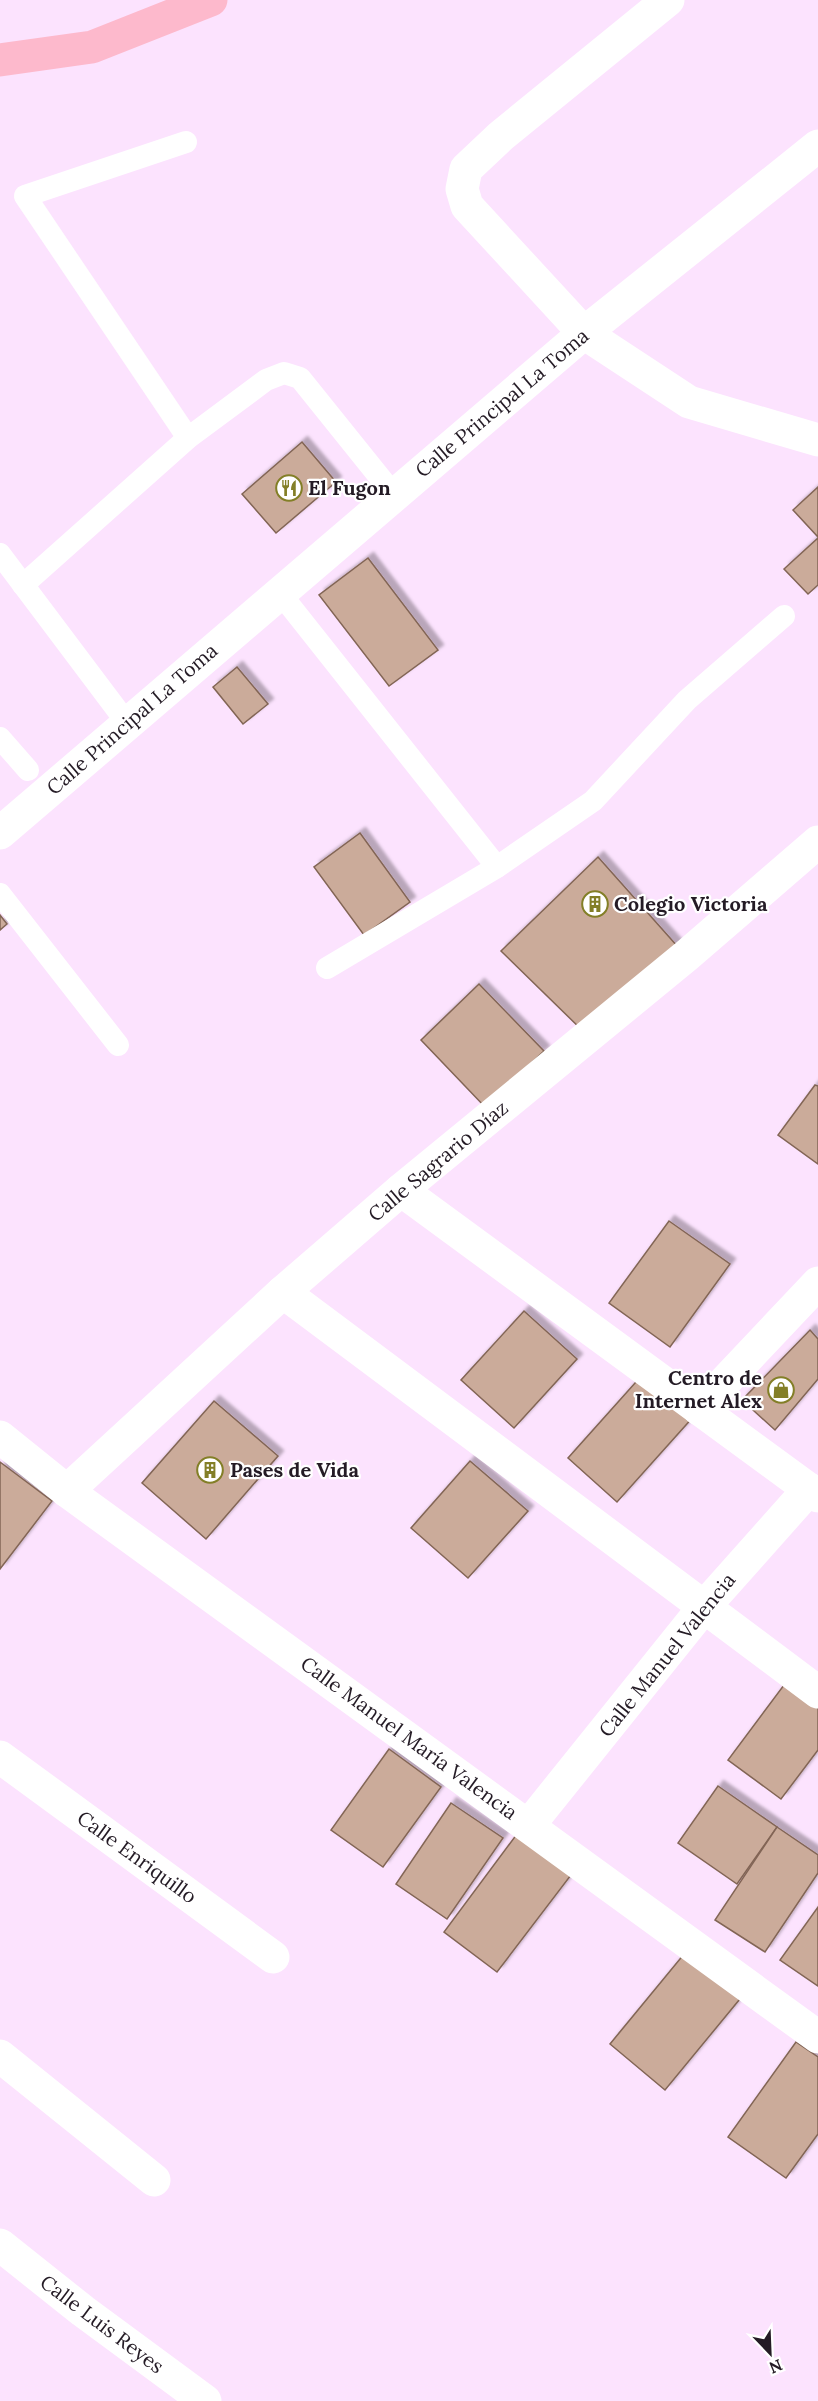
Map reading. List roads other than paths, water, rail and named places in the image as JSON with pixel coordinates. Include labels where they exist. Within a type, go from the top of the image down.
[{"type":"highway","points":[[0,60],[92,47],[211,0]]},
{"type":"street","points":[[668,0],[501,136],[466,169],[462,189],[466,206],[584,333],[689,402],[818,440]]},
{"type":"street","name":"Calle Principal La Toma","points":[[0,833],[584,333],[818,146]]},
{"type":"street","name":"Calle Sagrario Díaz","points":[[67,1491],[283,1293],[401,1190],[686,956],[818,842]]},
{"type":"street","points":[[401,1190],[814,1493]]},
{"type":"street","points":[[699,1409],[818,1283]]},
{"type":"street","points":[[283,1293],[818,1692]]},
{"type":"street","name":"Calle Manuel María Valencia","points":[[0,1437],[67,1491],[530,1825],[818,2037]]},
{"type":"street","name":"Calle Manuel Valencia","points":[[530,1825],[704,1607],[814,1493]]},
{"type":"street","name":"Calle Enriquillo","points":[[0,1757],[273,1957]]},
{"type":"street","points":[[0,2056],[154,2180]]},
{"type":"street","name":"Calle Luis Reyes","points":[[0,2245],[83,2311],[205,2401]]},
{"type":"lane","points":[[186,142],[25,196],[188,438]]},
{"type":"lane","points":[[23,585],[188,438],[266,380],[284,373],[300,378],[394,495]]},
{"type":"lane","points":[[0,554],[127,723]]},
{"type":"lane","points":[[280,593],[497,867]]},
{"type":"lane","points":[[327,969],[497,867],[593,801],[687,700],[784,616]]},
{"type":"lane","points":[[0,738],[28,770]]},
{"type":"lane","points":[[0,894],[118,1045]]},
{"type":"place","name":"El Fugon","points":[[289,488]]},
{"type":"place","name":"Colegio Victoria","points":[[595,904]]},
{"type":"place","name":"Centro de Internet Alex","points":[[781,1390]]},
{"type":"place","name":"Pases de Vida","points":[[210,1470]]}]
